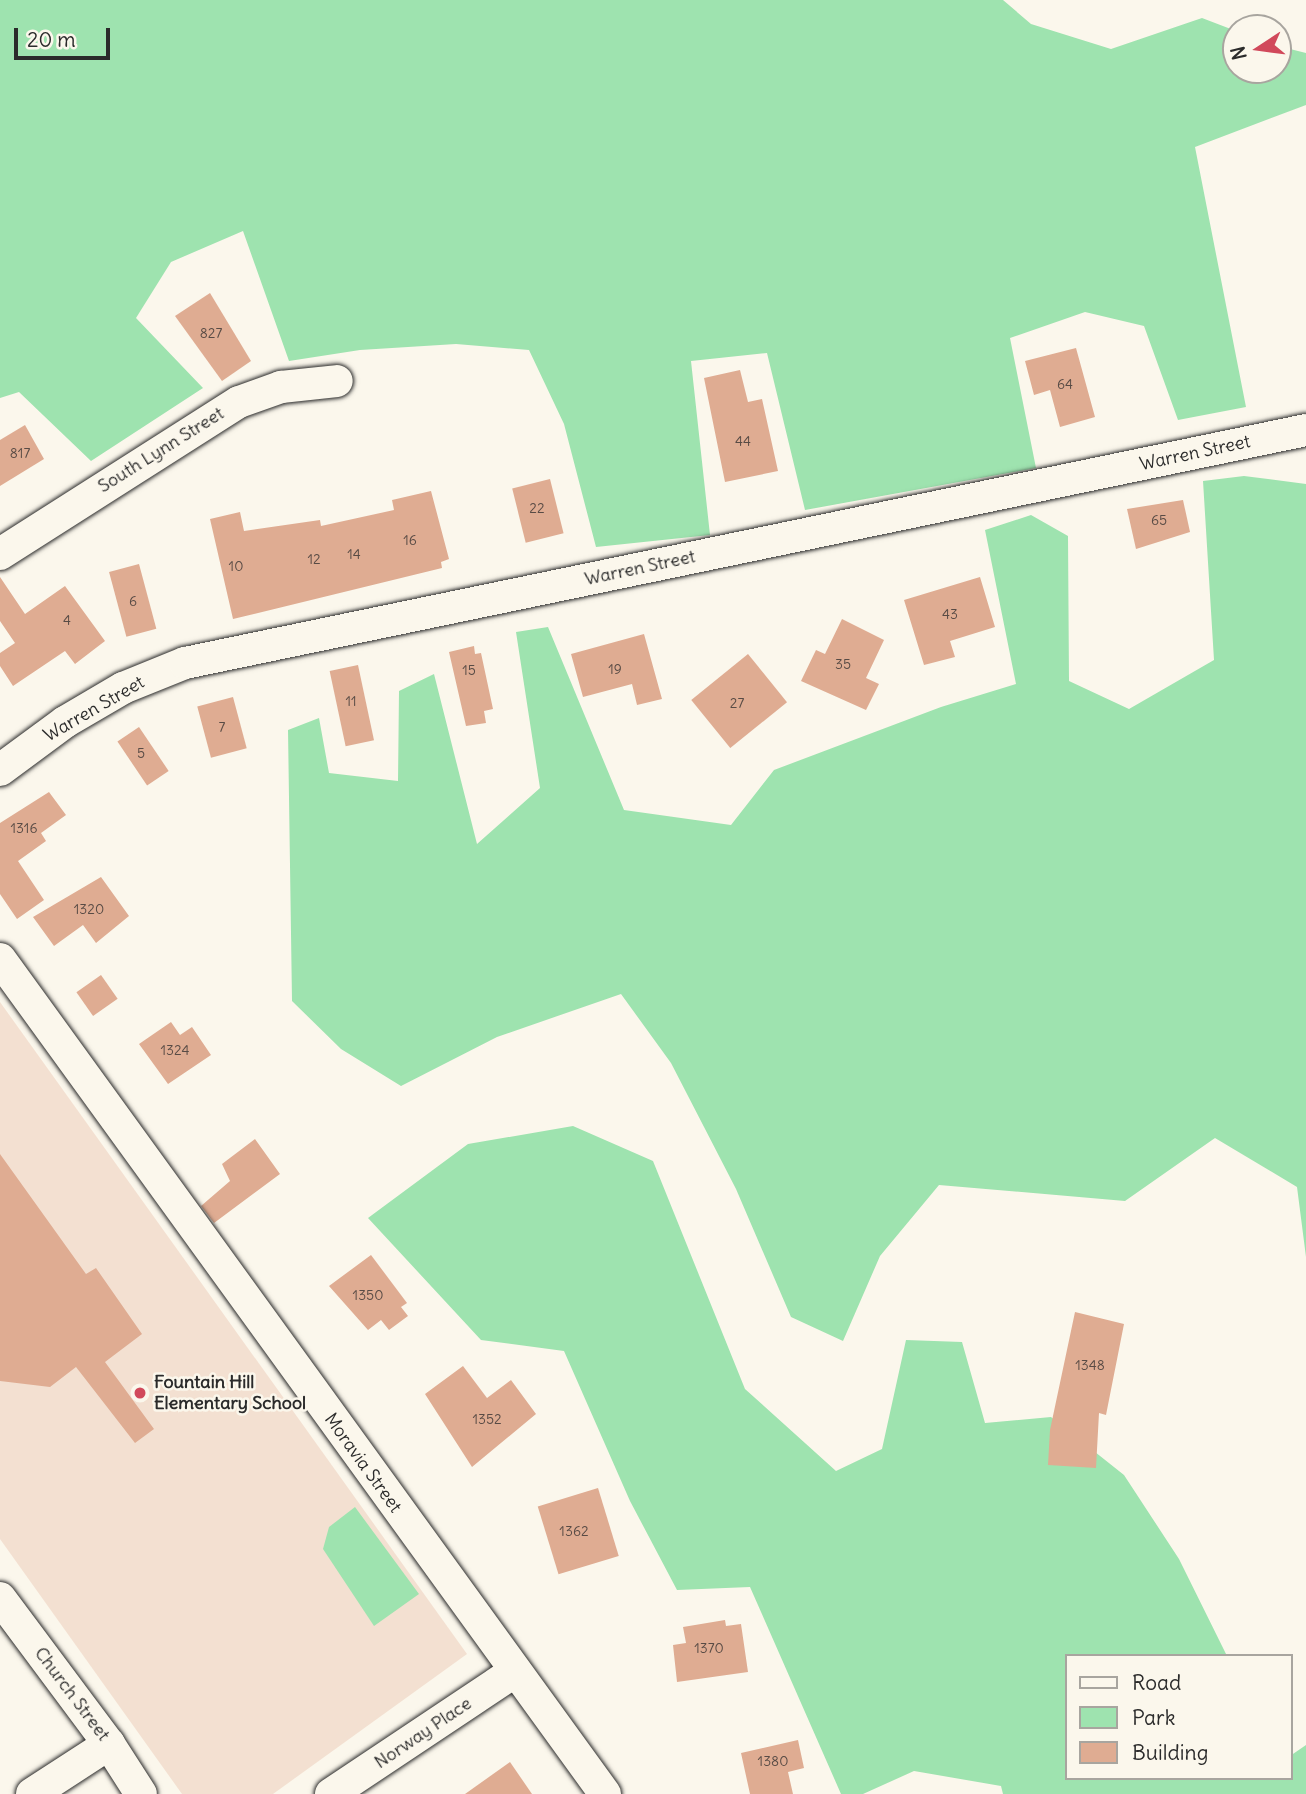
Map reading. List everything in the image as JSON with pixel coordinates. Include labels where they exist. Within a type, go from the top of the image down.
[{"type":"street","name":"South Lynn Street","points":[[0,554],[239,402],[281,387],[337,381]]},
{"type":"street","name":"Warren Street","points":[[0,770],[65,722],[112,695],[186,663],[1306,430]]},
{"type":"street","name":"Moravia Street","points":[[0,959],[514,1672],[605,1794]]},
{"type":"street","name":"Church Street","points":[[0,1598],[109,1744],[141,1794]]},
{"type":"street","name":"Norway Place","points":[[331,1794],[514,1672]]},
{"type":"street","points":[[32,1794],[109,1744]]},
{"type":"shaded area","name":"Fountain Hill Elementary School","points":[[0,1002],[467,1654],[273,1794],[182,1794],[0,1539]]},
{"type":"green space","points":[[0,0],[1003,0],[1031,24],[1111,49],[1202,18],[1222,26],[1222,84],[1292,84],[1292,50],[1306,53],[1306,105],[1195,147],[1246,407],[1178,420],[1144,326],[1085,312],[1010,338],[1036,468],[805,510],[767,353],[691,361],[710,535],[596,547],[564,424],[529,350],[456,344],[360,350],[289,361],[243,231],[171,262],[136,318],[203,388],[91,461],[19,392],[0,398]]},
{"type":"green space","points":[[1244,476],[1306,484],[1306,1257],[1297,1187],[1215,1138],[1125,1201],[939,1185],[880,1256],[843,1341],[791,1317],[736,1189],[671,1063],[621,994],[497,1037],[401,1086],[341,1049],[292,1001],[288,730],[319,718],[329,773],[398,781],[399,691],[434,674],[477,844],[540,788],[516,632],[548,627],[624,810],[731,825],[774,770],[941,707],[1016,684],[985,530],[1031,515],[1068,536],[1069,681],[1129,709],[1214,660],[1203,481]]},
{"type":"green space","points":[[573,1126],[653,1161],[745,1389],[836,1471],[882,1449],[906,1340],[962,1342],[985,1423],[1051,1417],[1124,1475],[1179,1559],[1226,1654],[1064,1654],[1064,1780],[1292,1780],[1292,1755],[1306,1745],[1306,1794],[1003,1794],[1001,1786],[914,1771],[863,1794],[841,1794],[750,1587],[677,1590],[630,1501],[564,1351],[481,1340],[368,1218],[468,1144]]},
{"type":"green space","points":[[355,1507],[419,1594],[374,1626],[323,1549],[329,1527]]},
{"type":"building","points":[[210,293],[251,361],[222,381],[175,316]]},
{"type":"building","points":[[1076,348],[1095,417],[1060,427],[1050,390],[1034,395],[1025,361]]},
{"type":"building","points":[[740,370],[748,402],[762,399],[778,471],[725,482],[704,378]]},
{"type":"building","points":[[25,425],[44,459],[0,486],[0,440]]},
{"type":"building","points":[[550,479],[564,533],[526,543],[512,488]]},
{"type":"building","points":[[431,491],[449,559],[441,562],[442,568],[233,619],[210,519],[240,512],[244,531],[320,520],[321,526],[394,510],[392,500]]},
{"type":"building","points":[[1183,500],[1190,532],[1136,549],[1127,509]]},
{"type":"building","points":[[139,564],[156,629],[126,637],[109,572]]},
{"type":"building","points":[[0,577],[25,614],[65,586],[105,641],[75,664],[65,651],[13,686],[0,666],[0,653],[15,643],[0,621]]},
{"type":"building","points":[[980,577],[995,627],[950,641],[955,657],[924,665],[904,600]]},
{"type":"building","points":[[842,619],[884,640],[866,678],[879,684],[866,710],[801,681],[816,650],[825,654]]},
{"type":"building","points":[[644,634],[662,699],[637,705],[632,684],[583,697],[571,654]]},
{"type":"building","points":[[474,646],[475,654],[481,653],[493,709],[484,711],[486,723],[466,726],[449,652]]},
{"type":"building","points":[[748,654],[787,702],[730,748],[691,700]]},
{"type":"building","points":[[358,665],[374,740],[346,746],[330,671]]},
{"type":"building","points":[[233,697],[247,748],[211,758],[197,707]]},
{"type":"building","points":[[139,727],[169,771],[147,785],[117,742]]},
{"type":"building","points":[[49,792],[66,815],[41,833],[46,841],[18,861],[44,900],[17,919],[0,894],[0,823]]},
{"type":"building","points":[[101,877],[129,916],[96,943],[83,925],[54,946],[33,917]]},
{"type":"building","points":[[101,975],[118,999],[93,1016],[76,992]]},
{"type":"building","points":[[171,1022],[180,1035],[192,1027],[211,1055],[168,1084],[139,1044]]},
{"type":"building","points":[[255,1139],[280,1174],[214,1223],[201,1206],[230,1181],[222,1164]]},
{"type":"building","points":[[0,1154],[86,1274],[96,1268],[142,1334],[105,1362],[154,1429],[135,1443],[76,1367],[50,1387],[0,1381]]},
{"type":"building","points":[[371,1255],[407,1303],[401,1307],[408,1316],[389,1330],[381,1320],[368,1330],[329,1286]]},
{"type":"building","points":[[1075,1312],[1124,1324],[1106,1415],[1099,1413],[1096,1468],[1048,1465],[1050,1430]]},
{"type":"building","points":[[463,1366],[487,1398],[511,1380],[536,1414],[472,1467],[425,1394]]},
{"type":"building","points":[[598,1488],[619,1556],[559,1574],[538,1506]]},
{"type":"building","points":[[725,1620],[726,1626],[741,1624],[748,1672],[677,1682],[673,1645],[686,1643],[683,1627]]},
{"type":"building","points":[[798,1740],[804,1768],[788,1772],[793,1794],[750,1794],[741,1753]]},
{"type":"building","points":[[510,1762],[532,1794],[465,1794]]},
{"type":"place","name":"Fountain Hill Elementary School","points":[[140,1393]]}]
